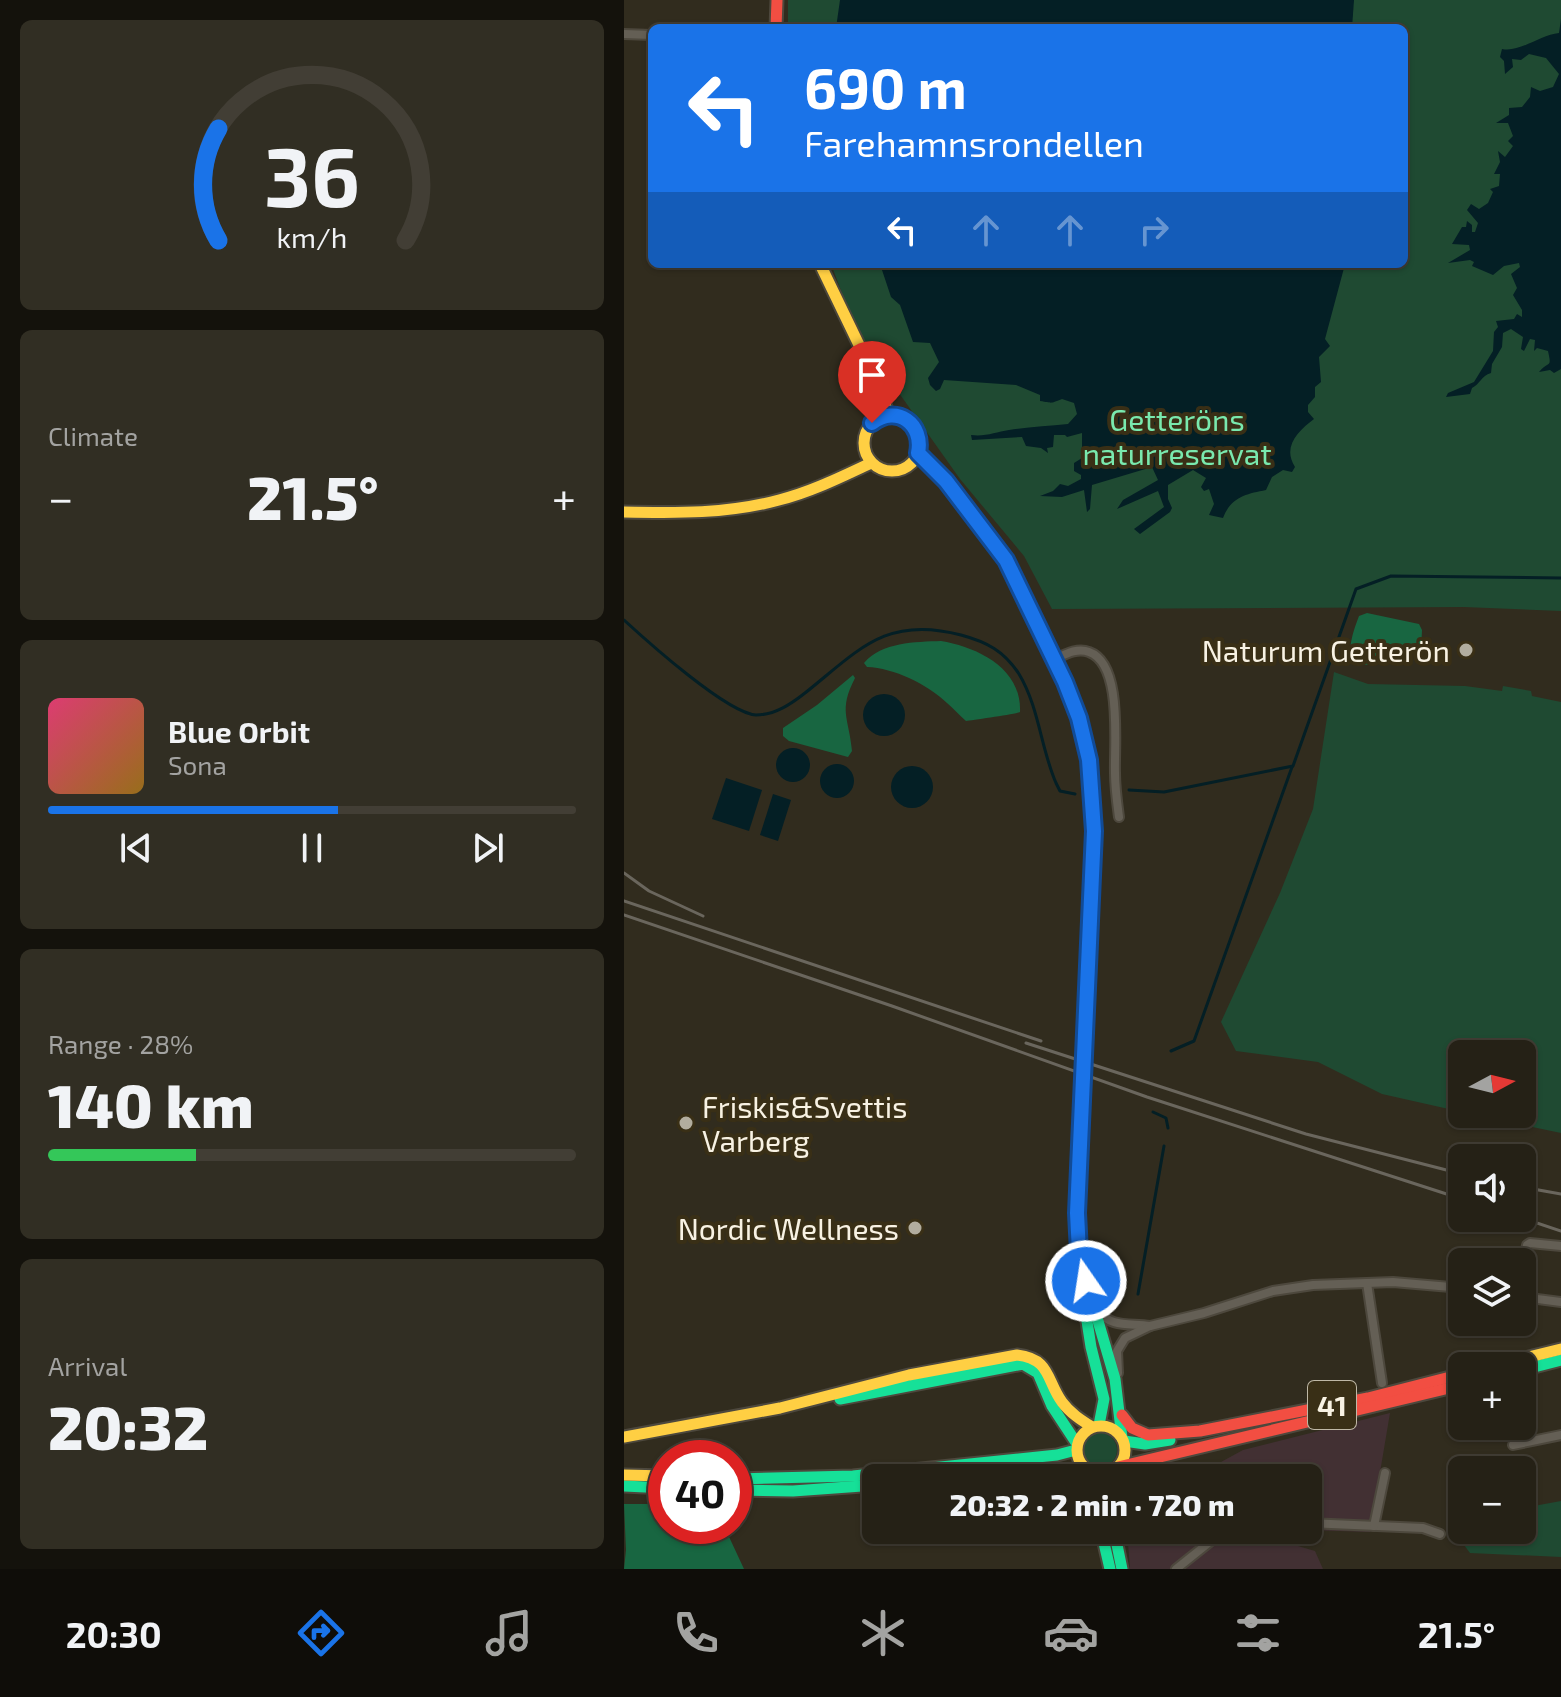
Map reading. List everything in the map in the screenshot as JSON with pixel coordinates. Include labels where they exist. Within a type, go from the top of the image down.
[{"type":"street","points":[[776,24],[777,0]]},
{"type":"street","points":[[624,34],[648,35]]},
{"type":"street","points":[[822,268],[870,367],[889,415]]},
{"type":"street","points":[[889,415],[902,416],[916,428],[920,440],[918,453],[911,463],[894,471],[882,469],[871,463],[865,452],[865,433],[877,419],[889,415]]},
{"type":"street","points":[[752,1479],[853,1476],[1057,1455],[1076,1447],[1082,1434],[1095,1426],[1104,1399],[1079,1252],[1077,1213],[1094,831],[1092,783],[1079,718],[1006,560],[946,481],[918,453]]},
{"type":"street","points":[[624,512],[693,512],[761,504],[808,491],[871,463]]},
{"type":"street","points":[[1053,660],[1084,650],[1101,660],[1109,678],[1114,708],[1119,817]]},
{"type":"street","points":[[1526,1248],[1530,1243],[1561,1246]]},
{"type":"street","points":[[1079,1252],[1096,1308],[1096,1339],[1122,1415],[1124,1457],[1120,1464]]},
{"type":"street","points":[[1367,1283],[1382,1383]]},
{"type":"street","points":[[1096,1339],[1125,1338],[1150,1326],[1273,1291],[1313,1285],[1423,1283],[1448,1286]]},
{"type":"street","points":[[1536,1299],[1561,1302]]},
{"type":"street","points":[[1096,1308],[1106,1319],[1122,1325],[1150,1326]]},
{"type":"street","points":[[1096,1339],[1122,1325]]},
{"type":"street","points":[[1119,1403],[1117,1351],[1125,1338]]},
{"type":"street","points":[[1536,1355],[1561,1349]]},
{"type":"street","points":[[780,1408],[909,1375],[1024,1355],[1032,1356],[1045,1367],[1060,1401],[1095,1426]]},
{"type":"street","points":[[1536,1366],[1561,1360]]},
{"type":"street","points":[[624,1437],[1023,1364],[1038,1373],[1082,1464]]},
{"type":"street","name":"41","points":[[1095,1426],[1115,1430],[1123,1440],[1153,1444],[1448,1378]]},
{"type":"street","name":"41","points":[[1135,1464],[1182,1450],[1448,1388]]},
{"type":"street","name":"41","points":[[1122,1415],[1132,1428],[1144,1434],[1200,1431]]},
{"type":"street","points":[[1513,1445],[1561,1435]]},
{"type":"street","points":[[1374,1526],[1385,1473]]},
{"type":"street","points":[[624,1475],[648,1476]]},
{"type":"street","points":[[624,1486],[648,1487]]},
{"type":"street","points":[[752,1490],[862,1486]]},
{"type":"street","points":[[1322,1524],[1423,1528],[1440,1534]]},
{"type":"street","points":[[1104,1544],[1110,1569]]},
{"type":"street","points":[[1117,1544],[1122,1569]]},
{"type":"street","points":[[1176,1569],[1207,1544]]},
{"type":"shaded area","points":[[1390,1413],[1370,1532],[1322,1530],[1322,1464],[1187,1464],[1221,1462],[1243,1450]]},
{"type":"shaded area","points":[[1128,1544],[1298,1544],[1315,1551],[1323,1569],[1130,1569]]},
{"type":"green space","name":"Getteröns naturreservat","points":[[788,0],[1561,0],[1561,611],[1464,607],[1052,609],[1024,556],[960,479],[872,355],[851,317],[833,268],[1408,268],[1408,24],[788,24]]},
{"type":"green space","points":[[1367,613],[1419,624],[1422,630],[1421,651],[1402,652],[1365,665],[1352,661],[1351,645],[1355,627],[1359,616]]},
{"type":"green space","points":[[941,641],[969,648],[995,662],[1014,683],[1020,712],[966,721],[939,696],[920,684],[888,670],[867,667],[864,663],[889,647]]},
{"type":"green space","points":[[1334,672],[1368,684],[1465,686],[1502,691],[1503,686],[1531,691],[1532,696],[1561,702],[1561,1133],[1536,1128],[1536,1040],[1448,1040],[1448,1109],[1382,1094],[1318,1062],[1236,1051],[1221,1022],[1280,893],[1313,809]]},
{"type":"green space","points":[[853,675],[855,678],[846,707],[852,751],[848,757],[789,741],[783,736],[783,728]]},
{"type":"green space","points":[[1100,1433],[1112,1438],[1115,1456],[1108,1464],[1088,1462],[1083,1450],[1088,1438]]},
{"type":"green space","points":[[1561,1501],[1561,1557],[1470,1553],[1463,1544],[1536,1544],[1536,1505]]},
{"type":"green space","points":[[624,1504],[648,1504],[648,1544],[732,1544],[744,1569],[624,1569]]},
{"type":"water","points":[[840,0],[1354,0],[1352,24],[837,24]]},
{"type":"water","points":[[1561,19],[1561,369],[1554,373],[1550,370],[1539,372],[1550,362],[1548,351],[1537,348],[1534,351],[1535,340],[1530,339],[1524,351],[1521,349],[1523,337],[1511,329],[1503,333],[1502,347],[1492,364],[1491,373],[1472,388],[1470,394],[1446,397],[1448,393],[1474,382],[1493,351],[1494,332],[1498,327],[1496,321],[1514,319],[1517,314],[1522,317],[1522,310],[1513,295],[1517,288],[1511,274],[1520,267],[1519,263],[1504,266],[1493,275],[1472,266],[1474,262],[1470,260],[1448,263],[1470,250],[1469,245],[1452,244],[1462,227],[1466,227],[1467,221],[1472,225],[1472,232],[1475,232],[1478,223],[1467,210],[1471,204],[1479,209],[1488,203],[1493,192],[1490,189],[1499,186],[1500,174],[1494,174],[1500,162],[1498,151],[1505,157],[1513,146],[1508,141],[1513,136],[1508,123],[1496,123],[1509,115],[1509,108],[1522,107],[1530,97],[1531,87],[1540,91],[1553,87],[1559,74],[1546,58],[1529,54],[1521,60],[1512,59],[1513,67],[1505,74],[1504,61],[1500,57],[1502,49],[1509,50],[1559,33]]},
{"type":"water","points":[[881,268],[1344,268],[1325,339],[1330,346],[1319,357],[1321,382],[1315,387],[1315,397],[1308,405],[1308,412],[1314,419],[1302,429],[1291,446],[1291,460],[1295,467],[1292,472],[1283,470],[1272,477],[1266,490],[1235,501],[1223,518],[1209,515],[1214,504],[1209,489],[1204,491],[1201,487],[1206,478],[1193,470],[1168,485],[1170,512],[1140,534],[1134,529],[1164,507],[1158,491],[1117,509],[1123,500],[1158,480],[1152,467],[1092,485],[1090,509],[1087,512],[1084,490],[1062,497],[1040,496],[1053,491],[1060,484],[1068,486],[1081,479],[1081,475],[1074,471],[1074,463],[1082,458],[1082,433],[1067,437],[1054,435],[1053,447],[1047,448],[1048,453],[1041,448],[1026,446],[1022,437],[972,440],[971,435],[1068,424],[1077,414],[1074,403],[1062,399],[1051,403],[1040,401],[1040,395],[1016,385],[944,380],[936,391],[928,378],[939,362],[930,343],[913,342],[900,305],[891,297]]},
{"type":"water","points":[[884,694],[899,700],[905,715],[899,730],[884,736],[869,730],[863,715],[869,700]]},
{"type":"water","points":[[793,748],[805,753],[810,765],[805,777],[793,782],[781,777],[776,765],[781,753]]},
{"type":"water","points":[[837,764],[849,769],[854,781],[849,793],[837,798],[825,793],[820,781],[825,769]]},
{"type":"water","points":[[912,766],[927,772],[933,787],[927,802],[912,808],[897,802],[891,787],[897,772]]},
{"type":"water","points":[[726,778],[762,790],[749,831],[712,819]]},
{"type":"water","points":[[773,794],[791,800],[778,841],[760,835]]},
{"type":"waterway","points":[[1129,790],[1164,792],[1293,766],[1356,589],[1391,576],[1561,578]]},
{"type":"waterway","points":[[624,620],[708,690],[743,711],[756,715],[788,705],[858,650],[893,633],[935,630],[979,641],[1001,653],[1019,674],[1031,700],[1056,783],[1060,791],[1075,794]]},
{"type":"waterway","points":[[1171,1051],[1194,1041],[1292,767]]},
{"type":"waterway","points":[[1153,1112],[1166,1118],[1168,1128]]},
{"type":"waterway","points":[[1138,1294],[1164,1146]]},
{"type":"railway","points":[[624,873],[649,891],[703,916]]},
{"type":"railway","points":[[624,901],[1041,1041]]},
{"type":"railway","points":[[624,915],[1147,1097],[1448,1194]]},
{"type":"railway","points":[[1026,1043],[1306,1134],[1448,1170]]},
{"type":"railway","points":[[1536,1190],[1561,1194]]},
{"type":"railway","points":[[1536,1223],[1561,1231]]},
{"type":"traffic: fast","points":[[1084,740],[1094,815],[1089,943]]},
{"type":"traffic: fast","points":[[1082,1102],[1077,1234],[1091,1347],[1104,1399],[1099,1425]]},
{"type":"traffic: fast","points":[[1086,1280],[1115,1379],[1122,1438]]},
{"type":"traffic: fast","points":[[1536,1366],[1561,1360]]},
{"type":"traffic: fast","points":[[840,1399],[1023,1364],[1038,1373],[1052,1406],[1077,1444]]},
{"type":"traffic: fast","points":[[1124,1441],[1145,1444],[1170,1440]]},
{"type":"traffic: fast","points":[[752,1479],[853,1476],[1057,1455],[1076,1450]]},
{"type":"traffic: fast","points":[[624,1486],[648,1487]]},
{"type":"traffic: fast","points":[[752,1490],[862,1486]]},
{"type":"traffic: fast","points":[[1104,1544],[1110,1569]]},
{"type":"traffic: fast","points":[[1117,1544],[1122,1569]]},
{"type":"traffic: slow","points":[[822,268],[874,376],[889,415]]},
{"type":"traffic: slow","points":[[892,415],[912,423],[920,443],[912,463],[892,471],[872,463],[864,443],[872,423],[892,415]]},
{"type":"traffic: slow","points":[[624,512],[702,512],[760,505],[803,493],[871,463]]},
{"type":"traffic: slow","points":[[1082,1102],[1089,943]]},
{"type":"traffic: slow","points":[[1536,1355],[1561,1349]]},
{"type":"traffic: slow","points":[[624,1437],[780,1408],[909,1375],[1017,1355],[1028,1357],[1042,1366],[1065,1406],[1092,1427]]},
{"type":"traffic: slow","points":[[1101,1426],[1118,1433],[1125,1450],[1118,1467],[1101,1474],[1084,1467],[1077,1450],[1084,1433],[1101,1426]]},
{"type":"traffic: slow","points":[[624,1475],[648,1476]]},
{"type":"traffic: jam","points":[[776,24],[777,0]]},
{"type":"traffic: jam","points":[[918,453],[946,481],[1006,560],[1073,701],[1084,740]]},
{"type":"traffic: jam","points":[[1122,1415],[1132,1428],[1148,1435],[1200,1431],[1368,1398],[1448,1378]]},
{"type":"traffic: jam","points":[[1131,1464],[1448,1388]]},
{"type":"place","name":"Naturum Getterön","points":[[1466,650]]},
{"type":"place","name":"Friskis&Svettis Varberg","points":[[686,1123]]},
{"type":"place","name":"Nordic Wellness","points":[[915,1228]]},
{"type":"route","points":[[872,423],[883,416],[896,415],[912,423],[919,434],[918,453],[931,464],[1006,560],[1065,682],[1085,740],[1092,783],[1094,831],[1077,1234],[1086,1281]]}]
